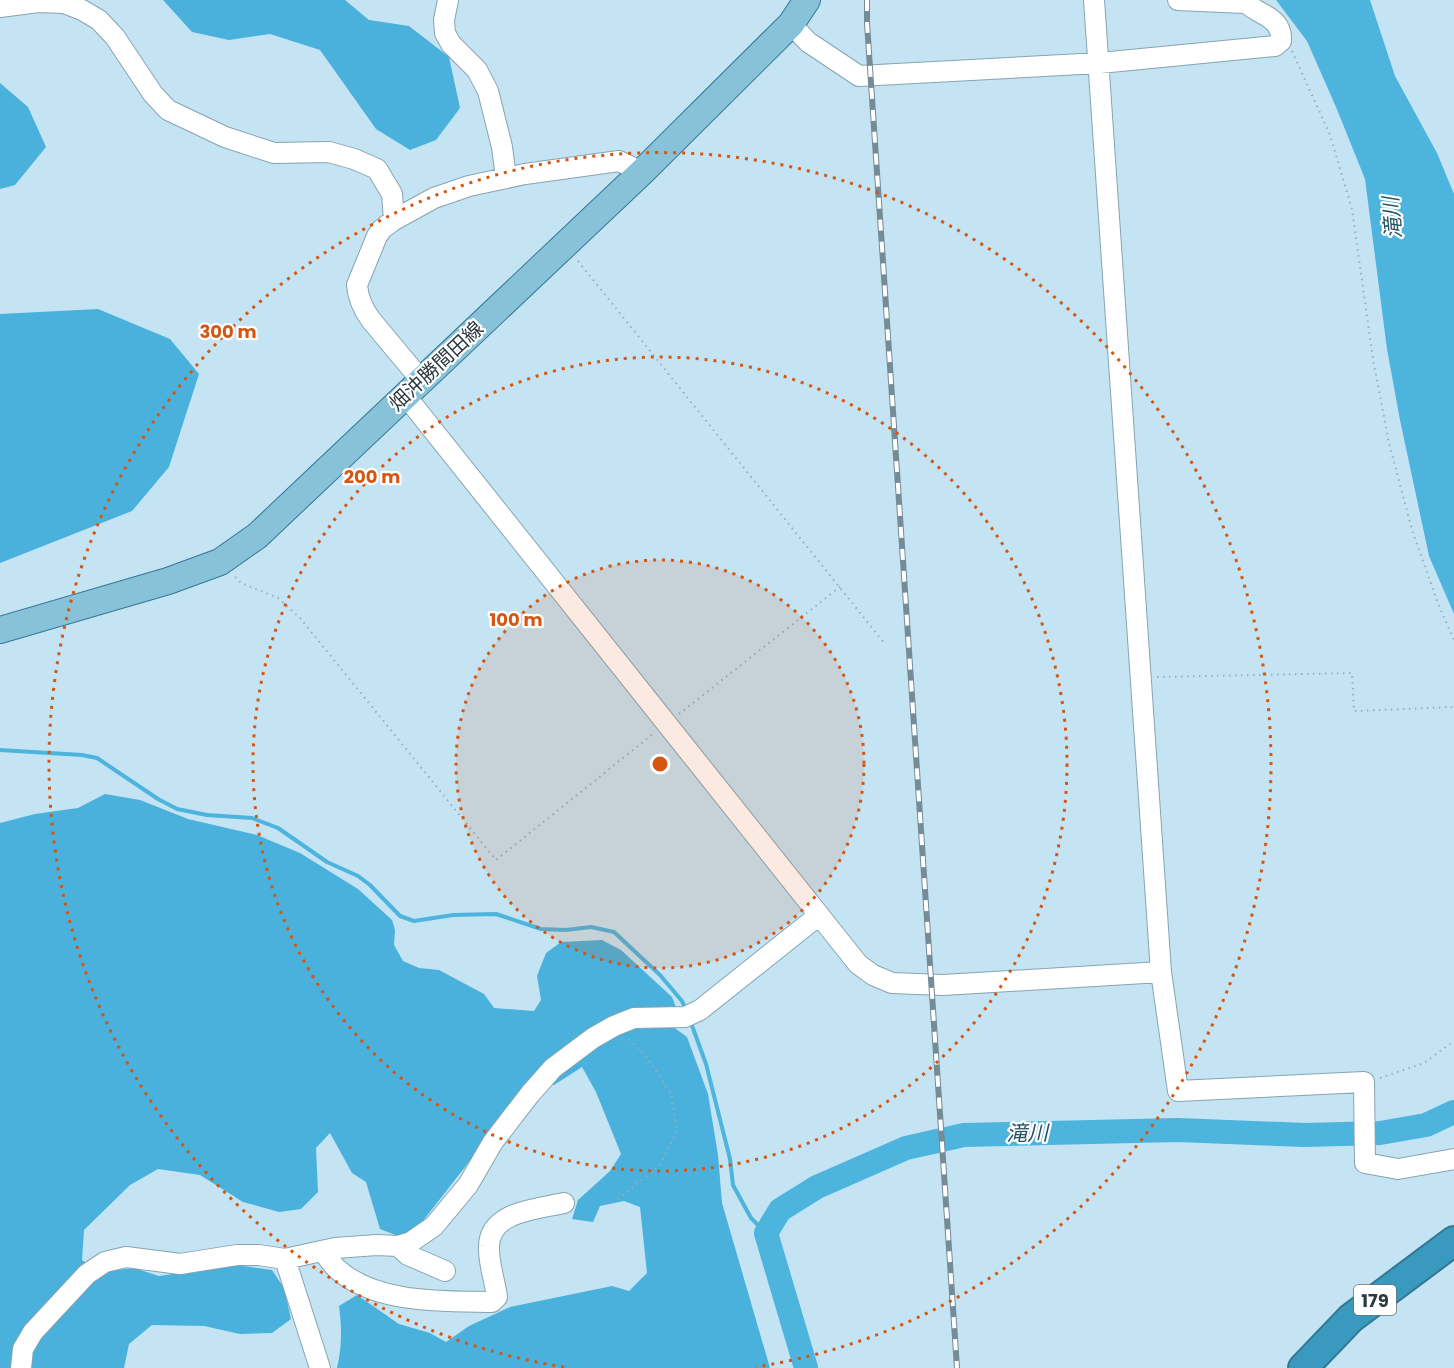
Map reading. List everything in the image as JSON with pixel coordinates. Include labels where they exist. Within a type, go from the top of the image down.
[{"type":"highway","name":"179","points":[[1303,1368],[1351,1318],[1454,1240]]},
{"type":"main road","name":"畑沖勝間田線","points":[[0,630],[168,581],[220,562],[257,536],[642,172],[791,24],[807,0]]},
{"type":"street","points":[[448,0],[444,20],[445,33],[451,44],[477,70],[488,91],[502,147],[506,178]]},
{"type":"street","points":[[1094,0],[1161,972],[1178,1091],[1364,1085],[1365,1163],[1398,1169],[1454,1159]]},
{"type":"street","points":[[791,24],[808,42],[859,76],[1100,63],[1275,46],[1281,41],[1277,25],[1265,14],[1244,2],[1178,0]]},
{"type":"street","points":[[0,7],[38,2],[64,3],[82,10],[99,20],[115,37],[153,94],[168,110],[225,137],[274,153],[329,152],[377,169],[392,194],[394,220]]},
{"type":"street","points":[[642,172],[619,161],[506,178],[469,186],[443,195],[394,220],[377,236],[357,285],[357,294],[363,310],[413,388],[666,724],[858,964],[873,975],[892,983],[942,985],[1161,972]]},
{"type":"street","points":[[21,1368],[23,1349],[33,1332],[87,1274],[105,1262],[126,1257],[180,1264],[237,1255],[260,1255],[285,1259],[335,1248],[398,1246],[411,1242],[434,1226],[468,1185],[499,1134],[553,1068],[593,1038],[634,1018],[685,1017],[693,1014],[818,916]]},
{"type":"street","points":[[323,1251],[338,1269],[359,1283],[399,1297],[492,1302],[498,1297],[488,1247],[490,1237],[499,1223],[513,1214],[564,1203]]},
{"type":"street","points":[[398,1246],[408,1255],[445,1271]]},
{"type":"street","points":[[285,1259],[320,1368]]},
{"type":"path","points":[[1281,41],[1291,49],[1330,135],[1352,209],[1373,359],[1389,443],[1412,530],[1439,606],[1454,640]]},
{"type":"path","points":[[563,245],[580,263],[841,586],[885,644]]},
{"type":"path","points":[[220,562],[241,583],[278,598],[300,618],[496,860],[841,586]]},
{"type":"path","points":[[1142,677],[1352,674],[1354,711],[1454,706]]},
{"type":"path","points":[[613,1203],[660,1165],[677,1131],[671,1094],[647,1057],[614,1026]]},
{"type":"path","points":[[1364,1085],[1424,1063],[1454,1041]]},
{"type":"shaded area","points":[[163,0],[345,0],[369,20],[409,26],[449,57],[460,108],[436,140],[410,150],[376,129],[320,50],[270,34],[229,40],[192,32]]},
{"type":"shaded area","points":[[0,83],[28,107],[46,147],[15,185],[0,189]]},
{"type":"shaded area","points":[[98,309],[170,339],[199,374],[169,467],[132,511],[0,563],[0,314]]},
{"type":"shaded area","points":[[105,794],[140,800],[188,819],[257,835],[300,853],[358,889],[392,920],[395,930],[394,945],[403,961],[419,968],[439,970],[484,994],[494,1008],[534,1011],[541,1000],[537,976],[546,953],[561,942],[602,940],[621,950],[672,997],[676,1007],[670,1013],[672,1026],[687,1037],[708,1094],[718,1155],[722,1203],[770,1368],[337,1368],[341,1337],[339,1306],[357,1295],[399,1324],[430,1333],[446,1342],[469,1326],[510,1307],[612,1286],[629,1291],[647,1273],[640,1207],[624,1201],[600,1206],[593,1222],[572,1219],[578,1200],[610,1171],[621,1154],[596,1092],[582,1067],[554,1085],[530,1084],[408,1240],[380,1229],[366,1182],[352,1173],[330,1133],[316,1148],[318,1192],[301,1209],[279,1212],[243,1202],[200,1175],[158,1169],[130,1185],[84,1230],[82,1260],[100,1272],[134,1268],[159,1276],[236,1265],[272,1270],[284,1288],[291,1319],[272,1333],[240,1334],[204,1326],[152,1325],[129,1344],[124,1368],[0,1368],[0,823],[35,814],[78,808]]},
{"type":"water","points":[[1276,0],[1370,0],[1395,76],[1437,153],[1454,194],[1454,614],[1429,556],[1400,420],[1387,349],[1365,179],[1307,41]]},
{"type":"waterway","points":[[0,750],[97,758],[177,809],[207,815],[252,818],[278,828],[327,862],[358,876],[400,916],[414,921],[453,915],[496,914],[541,929],[566,930],[591,927],[614,932],[660,975],[682,1001],[686,1010]]},
{"type":"waterway","points":[[690,1020],[706,1064],[730,1159],[733,1185],[751,1218],[766,1233]]},
{"type":"waterway","name":"滝川","points":[[806,1368],[766,1233],[780,1210],[817,1187],[906,1148],[964,1135],[1178,1130],[1305,1135],[1380,1133],[1426,1125],[1454,1112]]},
{"type":"railway","points":[[867,0],[957,1368]]}]
